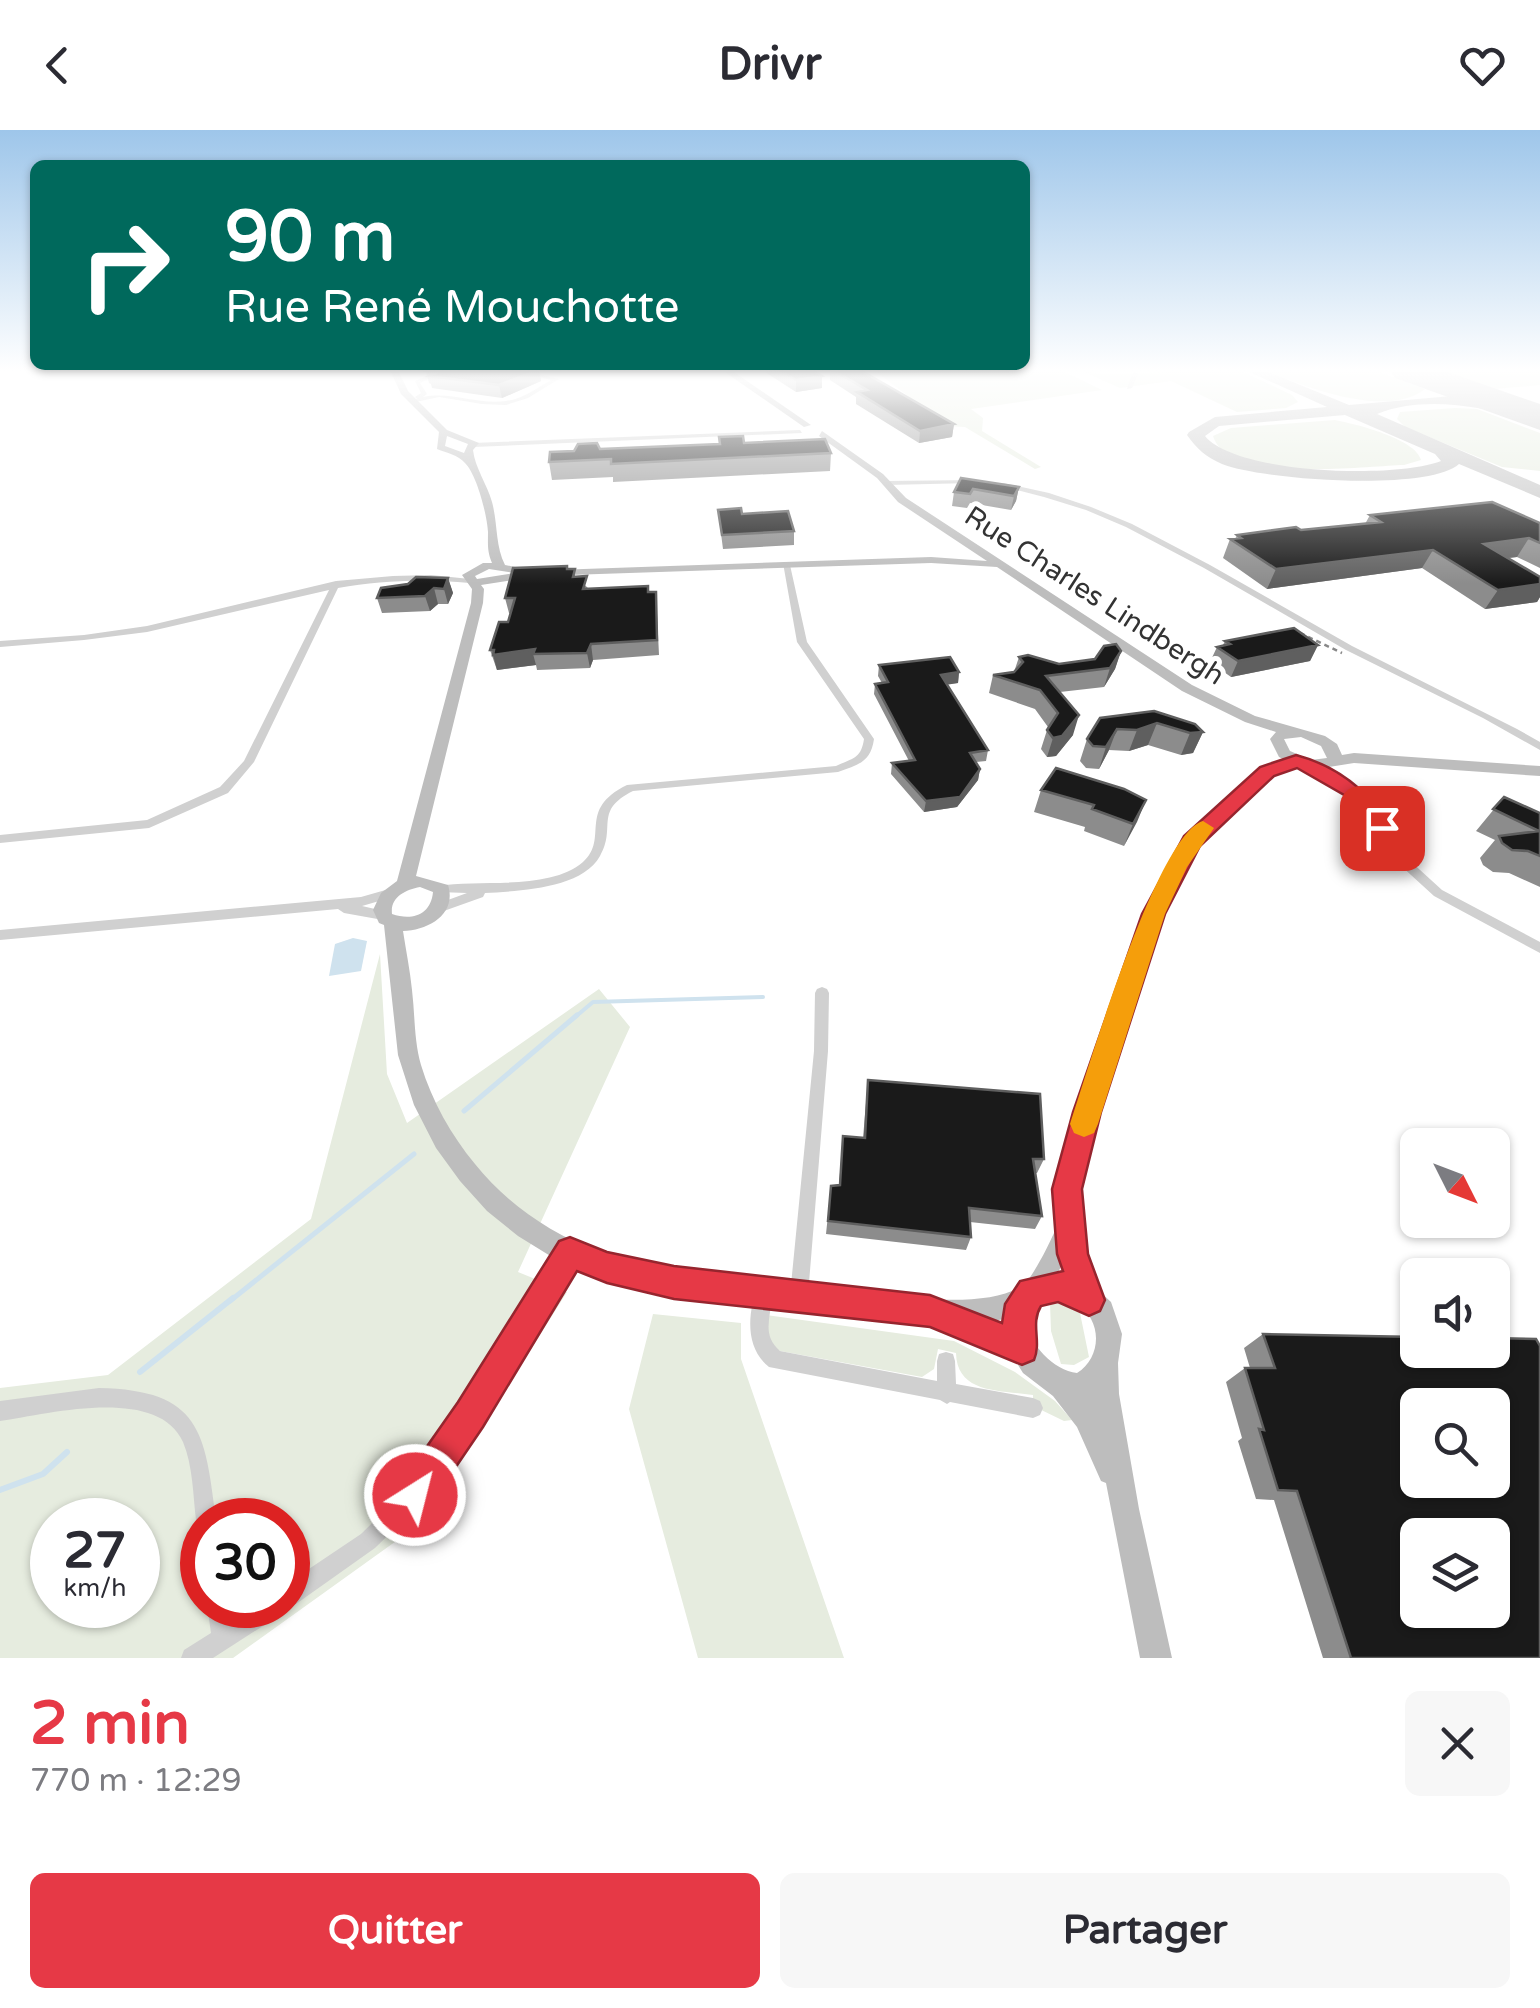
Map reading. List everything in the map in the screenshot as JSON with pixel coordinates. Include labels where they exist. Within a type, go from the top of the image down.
[{"type":"street","points":[[446,442],[469,446],[529,441]]},
{"type":"street","name":"Rue Charles Lindbergh","points":[[832,441],[886,483],[960,550],[979,551],[1173,680],[1250,718],[1282,739],[1303,763]]},
{"type":"street","points":[[446,442],[469,446]]},
{"type":"street","points":[[469,446],[491,516],[492,550],[503,573]]},
{"type":"street","points":[[886,483],[984,482]]},
{"type":"street","points":[[998,484],[1051,496],[1136,528],[1540,747]]},
{"type":"street","points":[[492,550],[474,575],[477,603],[418,834],[397,889],[382,904],[401,975],[410,1061],[436,1128],[489,1200],[528,1232],[638,1276],[930,1311],[988,1310],[1066,1287],[1089,1300]]},
{"type":"street","points":[[960,550],[1004,567]]},
{"type":"street","points":[[0,644],[134,632],[336,584],[503,573],[933,560],[960,550],[979,551]]},
{"type":"street","points":[[0,935],[361,902],[397,889],[437,893],[562,877],[587,864],[596,851],[604,806],[631,788],[838,769],[866,752],[869,739],[802,642],[786,565]]},
{"type":"street","points":[[477,603],[503,573]]},
{"type":"street","points":[[0,839],[148,824],[224,790],[249,762],[336,584]]},
{"type":"street","points":[[1312,626],[1540,738]]},
{"type":"street","points":[[1156,1658],[1124,1510],[1106,1394],[1111,1349],[1108,1330],[1078,1276],[1067,1189],[1087,1112],[1164,890],[1192,842],[1267,772],[1282,739],[1310,734],[1331,755],[1337,782]]},
{"type":"street","points":[[1267,772],[1331,755],[1540,771]]},
{"type":"street","points":[[1472,767],[1540,761]]},
{"type":"street","points":[[1303,763],[1366,803],[1392,851],[1427,884],[1464,909],[1540,948]]},
{"type":"street","points":[[401,975],[408,944],[437,893],[418,834]]},
{"type":"street","points":[[322,904],[413,925],[424,921]]},
{"type":"street","points":[[799,1295],[822,1051],[822,993]]},
{"type":"street","points":[[1069,1224],[1057,1257],[1016,1324],[1022,1348],[1038,1370],[1060,1382],[1086,1418],[1104,1452],[1124,1510]]},
{"type":"street","points":[[310,1581],[368,1541],[415,1495],[570,1252]]},
{"type":"street","points":[[764,1291],[759,1339],[770,1356],[1033,1408]]},
{"type":"street","points":[[930,1311],[1022,1348]]},
{"type":"street","points":[[946,1361],[947,1394]]},
{"type":"street","points":[[1060,1382],[1088,1383],[1106,1367]]},
{"type":"street","points":[[0,1411],[136,1398],[165,1408],[187,1429],[195,1448],[203,1498]]},
{"type":"street","points":[[222,1628],[224,1636]]},
{"type":"street","points":[[192,1658],[237,1628]]},
{"type":"shaded area","points":[[989,441],[999,441],[1041,467],[1035,469]]},
{"type":"shaded area","points":[[1217,441],[1401,441],[1417,452],[1421,460],[1404,465],[1299,469],[1243,461],[1224,451]]},
{"type":"shaded area","points":[[1440,441],[1540,441],[1540,471],[1502,467]]},
{"type":"shaded area","points":[[380,954],[387,1074],[407,1123],[599,989],[630,1027],[518,1272],[567,1292],[444,1487],[399,1539],[310,1603],[310,1498],[180,1498],[180,1628],[275,1628],[233,1658],[0,1658],[0,1388],[108,1375],[311,1219]]},
{"type":"shaded area","points":[[1050,1303],[1064,1303],[1080,1313],[1089,1357],[1074,1365],[1061,1364],[1051,1331]]},
{"type":"shaded area","points":[[653,1314],[741,1323],[741,1359],[844,1658],[698,1658],[629,1409]]},
{"type":"shaded area","points":[[766,1315],[954,1341],[1015,1372],[1055,1401],[1072,1420],[1064,1421],[1033,1406],[1033,1395],[972,1383],[958,1366],[956,1353],[938,1349],[934,1369],[922,1377],[780,1351],[770,1346]]},
{"type":"water","points":[[353,938],[367,941],[361,971],[329,976],[335,944]]},
{"type":"building","points":[[826,441],[831,453],[611,464],[611,459],[549,462],[550,452],[574,451],[578,444],[597,443],[600,449]]},
{"type":"building","points":[[961,478],[1019,487],[1014,496],[973,489],[970,494],[954,492]]},
{"type":"building","points":[[1492,502],[1540,523],[1540,543],[1529,538],[1484,544],[1540,577],[1540,584],[1498,590],[1433,550],[1276,569],[1230,539],[1296,527],[1301,530],[1381,522],[1370,515]]},
{"type":"building","points":[[741,508],[742,514],[788,511],[794,531],[722,535],[718,510]]},
{"type":"building","points":[[513,568],[575,569],[573,577],[587,576],[583,589],[648,586],[648,592],[656,592],[657,640],[591,644],[587,653],[533,654],[535,649],[493,655],[494,650],[490,650],[499,622],[508,622],[515,598],[505,598]]},
{"type":"building","points":[[416,577],[448,578],[444,589],[434,588],[425,596],[377,598],[381,588],[408,584]]},
{"type":"building","points":[[1294,628],[1318,645],[1238,661],[1217,647],[1230,644],[1225,641]]},
{"type":"building","points":[[1116,644],[1121,651],[1110,668],[1046,676],[1079,715],[1062,736],[1053,738],[1047,730],[1058,713],[1040,690],[993,675],[1014,672],[1023,662],[1019,657],[1028,655],[1059,664],[1095,659],[1104,646]]},
{"type":"building","points":[[950,657],[959,672],[941,675],[988,750],[970,753],[980,769],[960,797],[926,801],[892,763],[915,760],[875,684],[888,682],[879,665]]},
{"type":"building","points":[[1154,711],[1195,724],[1203,732],[1190,733],[1157,723],[1137,730],[1117,729],[1106,747],[1093,746],[1087,739],[1100,718]]},
{"type":"building","points":[[1056,768],[1146,800],[1133,824],[1092,809],[1094,805],[1041,790]]},
{"type":"building","points":[[1504,797],[1540,813],[1540,856],[1512,850],[1502,843],[1499,836],[1539,831],[1493,809]]},
{"type":"building","points":[[868,1080],[1040,1094],[1044,1159],[1033,1159],[1042,1216],[969,1208],[971,1237],[828,1221],[831,1186],[840,1185],[843,1136],[865,1138]]},
{"type":"building","points":[[1263,1334],[1400,1337],[1400,1368],[1510,1368],[1510,1338],[1536,1339],[1540,1346],[1540,1658],[1351,1658],[1297,1491],[1278,1490],[1245,1368],[1275,1368]]},
{"type":"waterway","points":[[574,1018],[593,1002],[763,997]]},
{"type":"waterway","points":[[464,1111],[577,1015]]},
{"type":"waterway","points":[[230,1301],[414,1154]]},
{"type":"waterway","points":[[140,1372],[233,1298]]},
{"type":"waterway","points":[[0,1490],[43,1474],[67,1452]]},
{"type":"taxiway","points":[[1200,441],[1208,451],[1233,462],[1303,473],[1432,471],[1450,464],[1449,456],[1441,450]]},
{"type":"taxiway","points":[[1420,441],[1441,450]]},
{"type":"taxiway","points":[[1441,450],[1540,492]]},
{"type":"railway","points":[[1300,633],[1342,653]]},
{"type":"slow traffic","points":[[1084,1124],[1154,914],[1177,864],[1203,828]]},
{"type":"route","points":[[415,1495],[439,1463],[570,1252],[607,1268],[674,1282],[930,1311],[1022,1348],[1017,1316],[1031,1292],[1044,1286],[1059,1286],[1089,1300],[1072,1254],[1067,1189],[1087,1112],[1154,914],[1192,842],[1267,772],[1296,761],[1310,765],[1358,795],[1382,828]]}]
